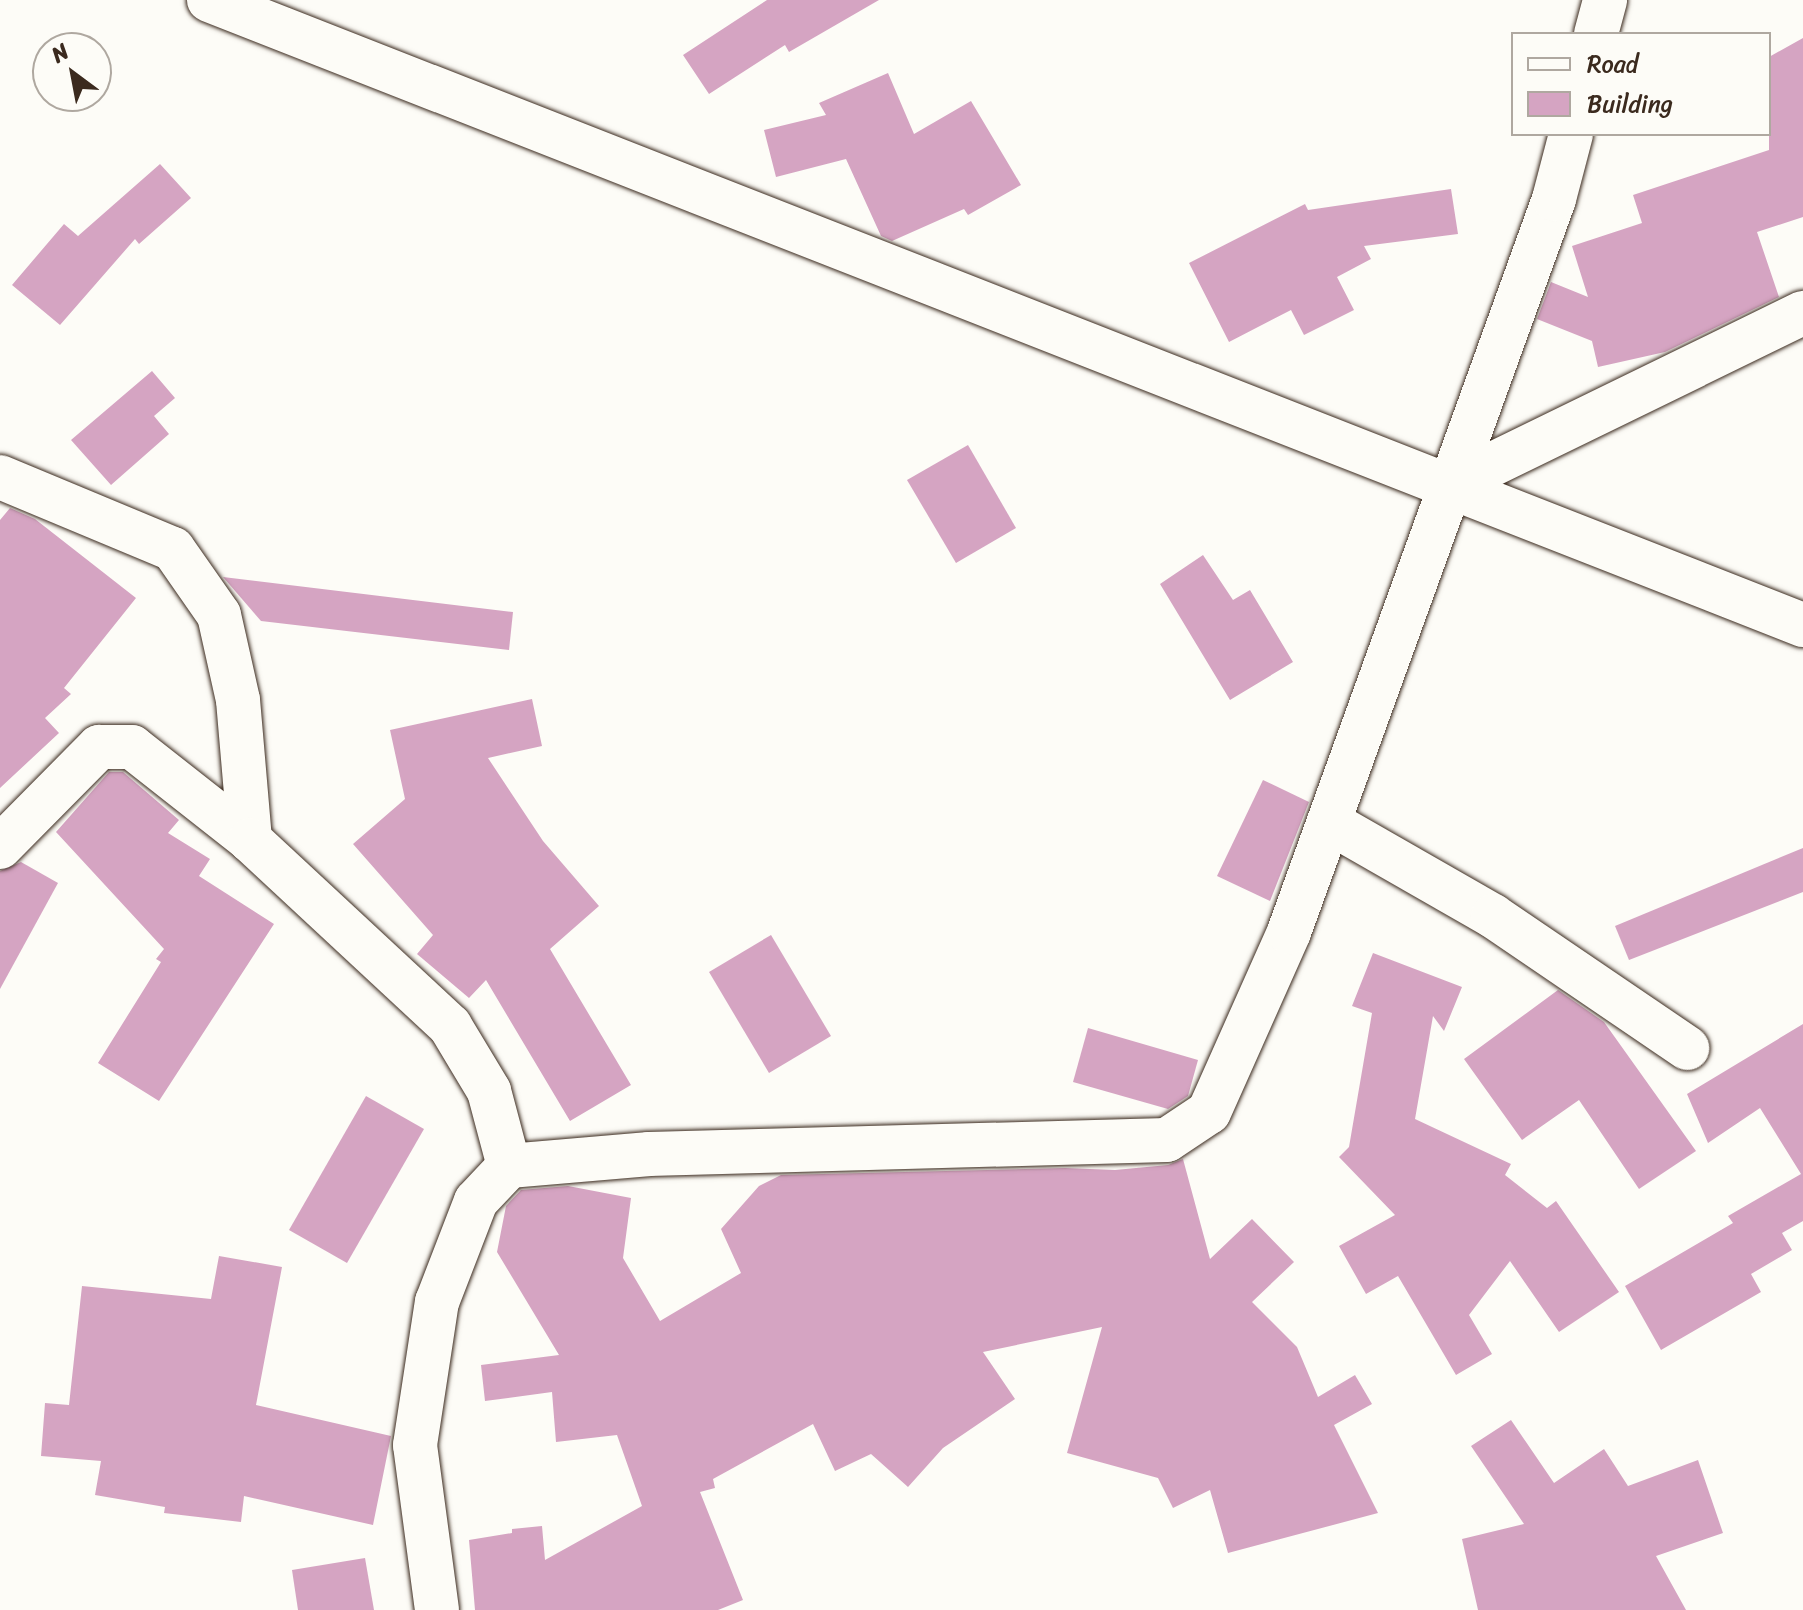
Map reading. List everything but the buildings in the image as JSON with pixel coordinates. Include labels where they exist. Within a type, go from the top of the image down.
[{"type":"street","points":[[1597,32],[1605,0]]},
{"type":"street","points":[[214,1],[1041,323],[1803,625]]},
{"type":"street","points":[[437,1610],[415,1445],[437,1302],[476,1201],[509,1166],[649,1154],[1167,1140],[1209,1112],[1289,932],[1554,199],[1570,136]]},
{"type":"street","points":[[1448,486],[1803,313]]},
{"type":"street","points":[[0,477],[173,549],[219,615],[238,700],[250,840]]},
{"type":"street","points":[[0,847],[99,747],[132,747],[250,840],[450,1026],[489,1091],[509,1166]]},
{"type":"street","points":[[1329,822],[1493,916],[1687,1048]]}]
